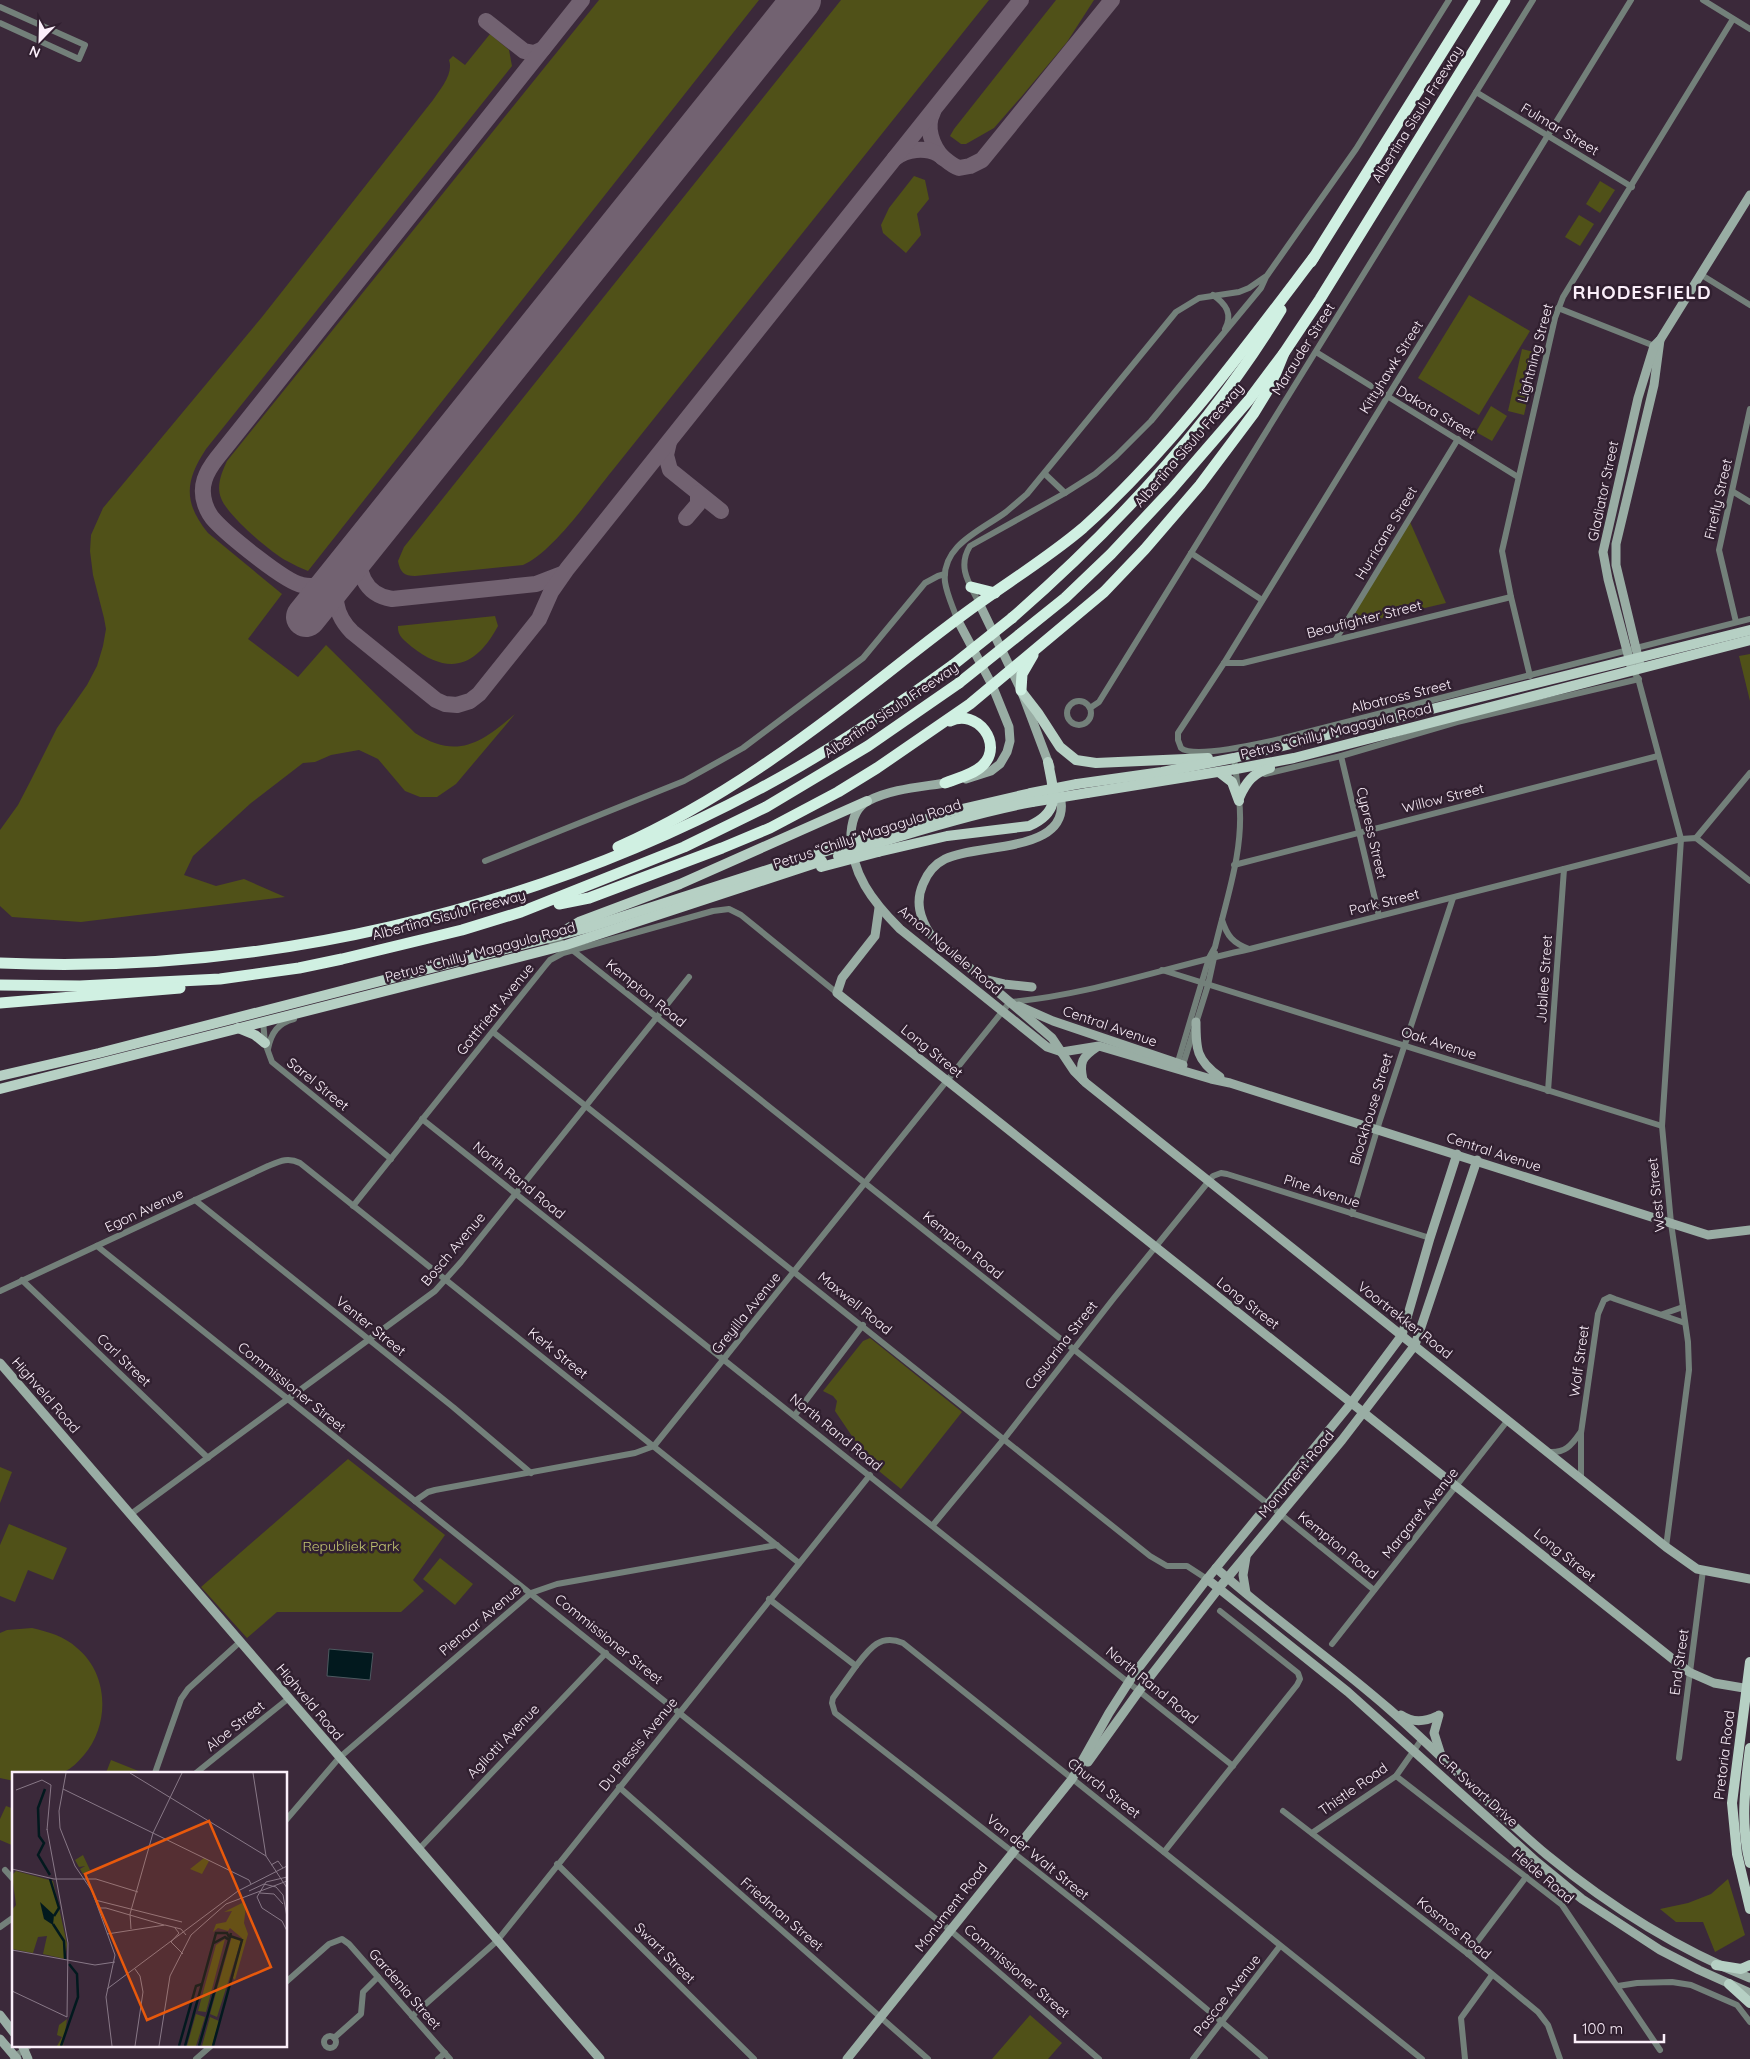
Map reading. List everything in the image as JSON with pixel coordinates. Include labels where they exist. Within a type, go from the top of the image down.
[{"type":"highway","name":"Albertina Sisulu Freeway","points":[[0,963],[79,964],[136,962],[261,950],[388,927],[475,904],[602,862],[659,838],[760,788],[867,725],[953,665],[1012,618],[1054,581],[1159,474],[1204,421],[1254,355],[1475,0]]},
{"type":"highway","name":"Albertina Sisulu Freeway","points":[[0,985],[89,985],[220,979],[299,968],[462,930],[521,912],[684,847],[766,807],[868,746],[959,683],[1072,592],[1111,554],[1171,490],[1248,401],[1284,353],[1326,290],[1505,0]]},
{"type":"highway","points":[[554,879],[569,867],[640,837],[749,774],[854,700],[957,619],[1082,528],[1147,465],[1192,415],[1314,257]]},
{"type":"highway","points":[[926,736],[992,685],[1104,592],[1145,549],[1200,485],[1254,413],[1271,384],[1284,353]]},
{"type":"highway","points":[[971,587],[994,593]]},
{"type":"highway","points":[[1021,691],[1022,674],[1040,646]]},
{"type":"highway","points":[[521,912],[589,898],[746,838],[838,792],[953,720],[962,717],[976,722],[988,734],[990,754],[982,766],[969,774],[944,783]]},
{"type":"highway","points":[[0,1004],[184,988],[220,979]]},
{"type":"main road","name":"Gladiator Street","points":[[1635,664],[1614,605],[1604,555],[1605,543],[1638,398],[1658,345],[1750,194]]},
{"type":"main road","name":"Gladiator Street","points":[[1635,664],[1626,602],[1616,565],[1616,544],[1650,401],[1658,345]]},
{"type":"main road","points":[[1638,398],[1650,401]]},
{"type":"main road","points":[[1605,543],[1616,544]]},
{"type":"main road","points":[[1614,605],[1626,602]]},
{"type":"main road","name":"Amon Ngulele Road","points":[[979,603],[1021,691],[1062,804],[1059,820],[1053,827],[1033,840],[954,855],[943,860],[925,878],[918,903],[922,921],[930,934],[963,965],[982,978]]},
{"type":"main road","points":[[555,935],[579,922],[680,884],[868,801],[884,795],[979,776],[991,771],[1000,764],[1007,752],[1010,741],[1009,727],[992,685],[957,619]]},
{"type":"main road","name":"Petrus “Chilly” Magagula Road","points":[[0,1076],[265,1010],[633,914],[877,844],[949,812],[1031,798],[1087,793],[1294,758],[1635,664],[1750,630]]},
{"type":"main road","name":"Petrus “Chilly” Magagula Road","points":[[1031,798],[1078,784],[1162,772],[1234,758],[1635,664],[1750,640]]},
{"type":"main road","points":[[1021,691],[1060,747],[1076,760],[1096,763],[1217,757],[1234,758]]},
{"type":"main road","points":[[1239,799],[1247,782],[1256,773],[1294,758]]},
{"type":"main road","points":[[821,861],[877,844],[1029,826],[1042,820],[1050,813],[1053,804],[1048,762]]},
{"type":"main road","points":[[1219,772],[1232,782],[1239,799]]},
{"type":"main road","name":"Amon Ngulele Road","points":[[868,801],[859,808],[855,815],[851,841],[854,863],[864,885],[879,908],[900,929],[1002,1011]]},
{"type":"main road","name":"Petrus “Chilly” Magagula Road","points":[[0,1088],[570,948],[821,861]]},
{"type":"main road","points":[[837,993],[842,978],[875,936],[879,908]]},
{"type":"main road","points":[[982,978],[1004,984],[1032,987]]},
{"type":"main road","points":[[982,978],[1010,1002]]},
{"type":"main road","name":"Long Street","points":[[837,993],[1690,1672],[1714,1684],[1748,1689]]},
{"type":"main road","name":"Amon Ngulele Road","points":[[1010,1002],[1052,1038],[1062,1052]]},
{"type":"main road","name":"Central Avenue","points":[[1010,1002],[1053,1021],[1212,1080],[1230,1083],[1671,1223],[1710,1235],[1750,1230]]},
{"type":"main road","name":"Voortrekker Road","points":[[1002,1011],[1047,1047],[1062,1052],[1083,1080],[1666,1547],[1702,1570],[1750,1579]]},
{"type":"main road","points":[[1196,1022],[1196,1045],[1201,1061],[1220,1077]]},
{"type":"main road","points":[[238,1028],[255,1035],[267,1046]]},
{"type":"main road","points":[[1062,1052],[1099,1046],[1180,1067]]},
{"type":"main road","points":[[1083,1080],[1081,1071],[1083,1059],[1086,1054],[1099,1046]]},
{"type":"main road","name":"Central Avenue","points":[[1180,1067],[1220,1077],[1230,1083]]},
{"type":"main road","name":"Monument Road","points":[[1074,1775],[1128,1682],[1207,1579],[1352,1402],[1402,1335],[1457,1154]]},
{"type":"main road","name":"Monument Road","points":[[847,2059],[1074,1775],[1086,1764],[1139,1691],[1219,1588],[1364,1412],[1415,1345],[1477,1160]]},
{"type":"main road","name":"Highveld Road","points":[[0,1363],[242,1641],[339,1758],[420,1848],[497,1941],[600,2059]]},
{"type":"main road","points":[[1246,1593],[1243,1575],[1247,1554]]},
{"type":"main road","name":"C.R. Swart Drive","points":[[1216,1568],[1388,1707],[1516,1827],[1556,1861],[1620,1908],[1667,1938],[1716,1964],[1750,1978]]},
{"type":"main road","name":"C.R. Swart Drive","points":[[1207,1579],[1348,1692],[1537,1862],[1582,1899],[1660,1950],[1750,1993]]},
{"type":"main road","name":"Pretoria Road","points":[[1750,1662],[1748,1689],[1732,1794],[1737,1854],[1750,1909]]},
{"type":"main road","points":[[1388,1707],[1412,1721],[1426,1721],[1438,1715],[1435,1738],[1444,1759]]},
{"type":"main road","name":"Pretoria Road","points":[[1750,1748],[1743,1800],[1750,1863]]},
{"type":"main road","points":[[1716,1964],[1741,1969],[1750,1965]]},
{"type":"main road","points":[[1728,1984],[1750,2004]]},
{"type":"main road","points":[[0,2015],[12,2030]]},
{"type":"main road","points":[[0,2039],[14,2058]]},
{"type":"main road","points":[[26,2046],[28,2059]]},
{"type":"street","points":[[979,603],[966,578],[964,559],[970,546],[1095,474],[1152,421],[1261,288],[1266,277],[1356,149],[1449,0]]},
{"type":"street","name":"Marauder Street","points":[[1090,708],[1100,702],[1532,0]]},
{"type":"street","name":"Kittyhawk Street","points":[[1181,748],[1178,733],[1224,663],[1631,0]]},
{"type":"street","points":[[1703,0],[1750,29]]},
{"type":"street","points":[[0,7],[85,45],[79,58],[0,23]]},
{"type":"street","name":"Lightning Street","points":[[1530,676],[1502,552],[1558,308],[1733,19]]},
{"type":"street","name":"Fulmar Street","points":[[1476,92],[1632,187]]},
{"type":"street","points":[[1700,274],[1750,305]]},
{"type":"street","points":[[957,619],[948,596],[945,574],[949,560],[956,547],[1006,512],[1027,494],[1170,318],[1190,302],[1213,295],[1244,290],[1266,277]]},
{"type":"street","points":[[1213,295],[1224,304],[1229,316],[1228,323],[1217,343]]},
{"type":"street","points":[[1558,308],[1658,345]]},
{"type":"street","name":"Dakota Street","points":[[1316,352],[1518,477]]},
{"type":"street","name":"Firefly Street","points":[[1736,622],[1719,550],[1750,410]]},
{"type":"street","name":"Hurricane Street","points":[[1336,639],[1458,439]]},
{"type":"street","points":[[1045,474],[1065,493]]},
{"type":"street","points":[[1732,492],[1750,502]]},
{"type":"street","points":[[1191,553],[1262,600]]},
{"type":"street","points":[[485,861],[684,781],[743,748],[863,658],[925,582],[945,574]]},
{"type":"street","name":"Beaufighter Street","points":[[1224,663],[1243,663],[1511,597]]},
{"type":"street","name":"Albatross Street","points":[[1251,782],[1259,776],[1341,756],[1635,664],[1736,622],[1750,619]]},
{"type":"street","name":"Albatross Street","points":[[1181,748],[1189,752],[1233,749],[1280,739],[1530,676],[1635,664]]},
{"type":"street","name":"Gladiator Street","points":[[1635,664],[1681,840]]},
{"type":"street","name":"Cypress Street","points":[[1341,756],[1379,916]]},
{"type":"street","name":"Willow Street","points":[[1234,865],[1658,756]]},
{"type":"street","points":[[1180,1067],[1196,1022],[1234,865],[1241,824],[1234,758]]},
{"type":"street","points":[[1750,773],[1696,838],[1750,881]]},
{"type":"street","name":"Park Street","points":[[1010,1002],[1050,997],[1212,957],[1250,950],[1564,869],[1696,838]]},
{"type":"street","name":"West Street","points":[[1666,1547],[1689,1370],[1688,1342],[1671,1223],[1662,1126],[1681,840]]},
{"type":"street","name":"Jubilee Street","points":[[1548,1091],[1564,869]]},
{"type":"street","name":"Blockhouse Street","points":[[1352,1214],[1377,1129],[1453,898]]},
{"type":"street","name":"Gottfriedt Avenue","points":[[353,1206],[545,966],[557,956],[570,948],[722,909],[729,909],[741,915]]},
{"type":"street","name":"Long Street","points":[[741,915],[837,993]]},
{"type":"street","points":[[1222,919],[1226,932],[1232,942],[1250,950]]},
{"type":"street","points":[[529,942],[558,941],[570,948]]},
{"type":"street","name":"Kempton Road","points":[[570,948],[1374,1590]]},
{"type":"street","name":"Oak Avenue","points":[[1162,970],[1662,1126]]},
{"type":"street","name":"Bosch Avenue","points":[[131,1514],[429,1296],[446,1280],[689,977]]},
{"type":"street","points":[[1180,1067],[1205,984]]},
{"type":"street","name":"Greyilla Avenue","points":[[654,1446],[1010,1002]]},
{"type":"street","name":"Sarel Street","points":[[265,1010],[263,1022],[272,1062],[391,1158]]},
{"type":"street","points":[[267,1046],[272,1035],[280,1025],[304,1016],[312,1010]]},
{"type":"street","name":"Maxwell Road","points":[[493,1032],[1150,1556],[1167,1566],[1187,1566],[1207,1579]]},
{"type":"street","name":"North Rand Road","points":[[422,1119],[516,1192],[1233,1766]]},
{"type":"street","name":"Egon Avenue","points":[[0,1290],[282,1160],[293,1160],[300,1163]]},
{"type":"street","name":"Kerk Street","points":[[300,1163],[799,1564]]},
{"type":"street","name":"Pine Avenue","points":[[1208,1179],[1217,1174],[1227,1174],[1430,1238]]},
{"type":"street","name":"Casuarina Street","points":[[933,1525],[1004,1439],[1208,1179]]},
{"type":"street","name":"Venter Street","points":[[195,1200],[453,1407],[531,1473]]},
{"type":"street","name":"Commissioner Street","points":[[97,1246],[950,1930],[1099,2059]]},
{"type":"street","name":"Carl Street","points":[[22,1280],[208,1458]]},
{"type":"street","name":"Wolf Street","points":[[1581,1480],[1580,1432],[1598,1314],[1604,1300],[1610,1297],[1661,1314]]},
{"type":"street","points":[[1661,1314],[1683,1307]]},
{"type":"street","points":[[1661,1314],[1684,1323]]},
{"type":"street","points":[[795,1415],[863,1326]]},
{"type":"street","name":"Margaret Avenue","points":[[1332,1644],[1508,1420]]},
{"type":"street","points":[[1548,1452],[1564,1451],[1572,1444],[1580,1432]]},
{"type":"street","points":[[416,1502],[423,1495],[435,1490],[635,1453],[654,1446]]},
{"type":"street","name":"Du Plessis Avenue","points":[[412,2016],[497,1941],[769,1599],[870,1476]]},
{"type":"street","name":"Pienaar Avenue","points":[[288,1818],[339,1758],[531,1593],[557,1584],[777,1545]]},
{"type":"street","name":"End Street","points":[[1679,1758],[1702,1570]]},
{"type":"street","points":[[769,1599],[856,1666]]},
{"type":"street","points":[[1164,1852],[1298,1684],[1300,1677],[1298,1673],[1220,1611]]},
{"type":"street","name":"Church Street","points":[[856,1666],[865,1654],[876,1644],[884,1640],[891,1639],[903,1643],[1074,1775],[1164,1852],[1422,2059]]},
{"type":"street","points":[[155,1772],[182,1699],[188,1689],[242,1641]]},
{"type":"street","name":"Agliotti Avenue","points":[[420,1848],[606,1653]]},
{"type":"street","name":"Van der Walt Street","points":[[856,1666],[833,1698],[832,1703],[835,1713],[1012,1852],[1265,2059]]},
{"type":"street","name":"Aloe Street","points":[[197,1772],[289,1698]]},
{"type":"street","name":"Thistle Road","points":[[1312,1833],[1396,1776],[1422,1739]]},
{"type":"street","name":"Heide Road","points":[[1396,1776],[1568,1911],[1660,2050]]},
{"type":"street","name":"Friedman Street","points":[[619,1787],[928,2059]]},
{"type":"street","name":"Kosmos Road","points":[[1283,1811],[1468,1954],[1544,2018],[1560,2059]]},
{"type":"street","name":"Swart Street","points":[[557,1864],[754,2059]]},
{"type":"street","points":[[5,1870],[12,1878]]},
{"type":"street","points":[[1468,1954],[1526,1877]]},
{"type":"street","points":[[0,1927],[12,1918]]},
{"type":"street","name":"Gardenia Street","points":[[288,1980],[329,1944],[339,1939],[349,1944],[447,2056]]},
{"type":"street","name":"Pascoe Avenue","points":[[1193,2059],[1280,1946]]},
{"type":"street","points":[[1465,2059],[1461,2018],[1492,1975]]},
{"type":"street","points":[[334,2038],[361,2014],[362,1992],[378,1977]]},
{"type":"street","points":[[1618,1986],[1637,1983],[1672,1982],[1691,1984],[1737,2006],[1750,2022]]},
{"type":"street","points":[[14,2058],[26,2046]]},
{"type":"street","points":[[196,2059],[211,2046]]},
{"type":"street","points":[[438,2059],[447,2056]]},
{"type":"green space","points":[[599,0],[759,0],[308,571],[280,557],[240,523],[221,498],[219,483],[227,461]]},
{"type":"green space","points":[[841,0],[989,0],[559,537],[535,558],[523,565],[415,576],[403,573],[398,561],[404,547]]},
{"type":"green space","points":[[1056,0],[1094,0],[1067,42],[994,128],[966,144],[961,144],[950,136],[954,129]]},
{"type":"green space","points":[[490,34],[509,50],[512,66],[206,449],[194,471],[190,491],[194,511],[208,533],[282,594],[248,639],[298,677],[326,645],[415,733],[444,746],[468,744],[479,740],[515,714],[456,784],[437,797],[420,797],[405,791],[378,759],[359,750],[331,755],[315,762],[303,763],[251,803],[193,856],[184,875],[216,886],[244,879],[285,897],[81,922],[12,917],[0,906],[0,830],[18,805],[57,728],[87,685],[97,666],[106,629],[93,575],[90,551],[91,535],[103,508],[262,317],[433,100],[450,71],[449,60],[453,56],[465,65]]},
{"type":"green space","points":[[914,176],[925,180],[929,199],[917,214],[921,235],[906,253],[883,233],[881,225],[889,208]]},
{"type":"green space","points":[[1600,181],[1615,190],[1600,213],[1586,204]]},
{"type":"green space","points":[[1579,215],[1594,224],[1580,246],[1565,237]]},
{"type":"green space","points":[[1469,295],[1530,331],[1479,415],[1418,378]]},
{"type":"green space","points":[[1522,349],[1538,353],[1524,415],[1508,411]]},
{"type":"green space","points":[[1491,406],[1507,416],[1492,441],[1476,432]]},
{"type":"green space","points":[[1410,522],[1446,603],[1340,628]]},
{"type":"green space","points":[[495,616],[498,626],[490,640],[480,651],[461,663],[438,662],[425,656],[404,640],[398,630],[398,626]]},
{"type":"green space","points":[[1750,654],[1750,701],[1739,656]]},
{"type":"green space","points":[[870,1338],[962,1412],[901,1489],[853,1450],[858,1445],[835,1411],[837,1401],[833,1396],[823,1391],[863,1341]]},
{"type":"green space","name":"Republiek Park","points":[[348,1459],[445,1535],[413,1580],[424,1591],[401,1612],[277,1612],[247,1638],[201,1587]]},
{"type":"green space","points":[[0,1467],[12,1472],[0,1503]]},
{"type":"green space","points":[[9,1524],[67,1548],[53,1580],[28,1570],[15,1602],[0,1596],[0,1545]]},
{"type":"green space","points":[[440,1558],[473,1584],[455,1605],[423,1579]]},
{"type":"green space","points":[[32,1628],[62,1637],[88,1659],[95,1671],[100,1685],[102,1700],[102,1715],[98,1729],[84,1755],[64,1772],[12,1772],[12,1781],[0,1778],[0,1633],[7,1630]]},
{"type":"green space","points":[[111,1760],[141,1772],[106,1772]]},
{"type":"green space","points":[[6,1806],[12,1808],[12,1845],[0,1840],[0,1819]]},
{"type":"green space","points":[[1728,1879],[1745,1935],[1715,1952],[1703,1922],[1676,1922],[1660,1909],[1688,1903],[1711,1894]]},
{"type":"green space","points":[[1030,2015],[1062,2043],[1048,2059],[992,2059]]},
{"type":"shaded area","points":[[329,1649],[373,1653],[370,1680],[327,1676]]},
{"type":"taxiway","points":[[341,574],[323,584],[302,585],[283,576],[257,557],[222,528],[209,513],[203,497],[203,485],[207,474],[217,458],[582,0]]},
{"type":"taxiway","points":[[342,572],[337,589],[336,604],[341,618],[352,632],[436,700],[445,704],[457,705],[470,701],[479,694],[539,619],[551,592],[567,569],[1021,0]]},
{"type":"taxiway","points":[[895,158],[916,150],[927,150],[938,154],[959,168],[970,166],[982,160],[1112,0]]},
{"type":"taxiway","points":[[486,21],[524,51],[534,53],[543,49]]},
{"type":"taxiway","points":[[933,112],[930,124],[931,136],[943,158]]},
{"type":"taxiway","points":[[669,442],[666,455],[670,470],[721,511]]},
{"type":"taxiway","points":[[686,518],[698,504],[698,493]]},
{"type":"taxiway","points":[[364,545],[360,563],[364,580],[375,592],[383,597],[392,599],[536,584],[562,574]]},
{"type":"runway","points":[[306,617],[801,0]]},
{"type":"district","name":"RHODESFIELD","points":[[1642,292]]}]
